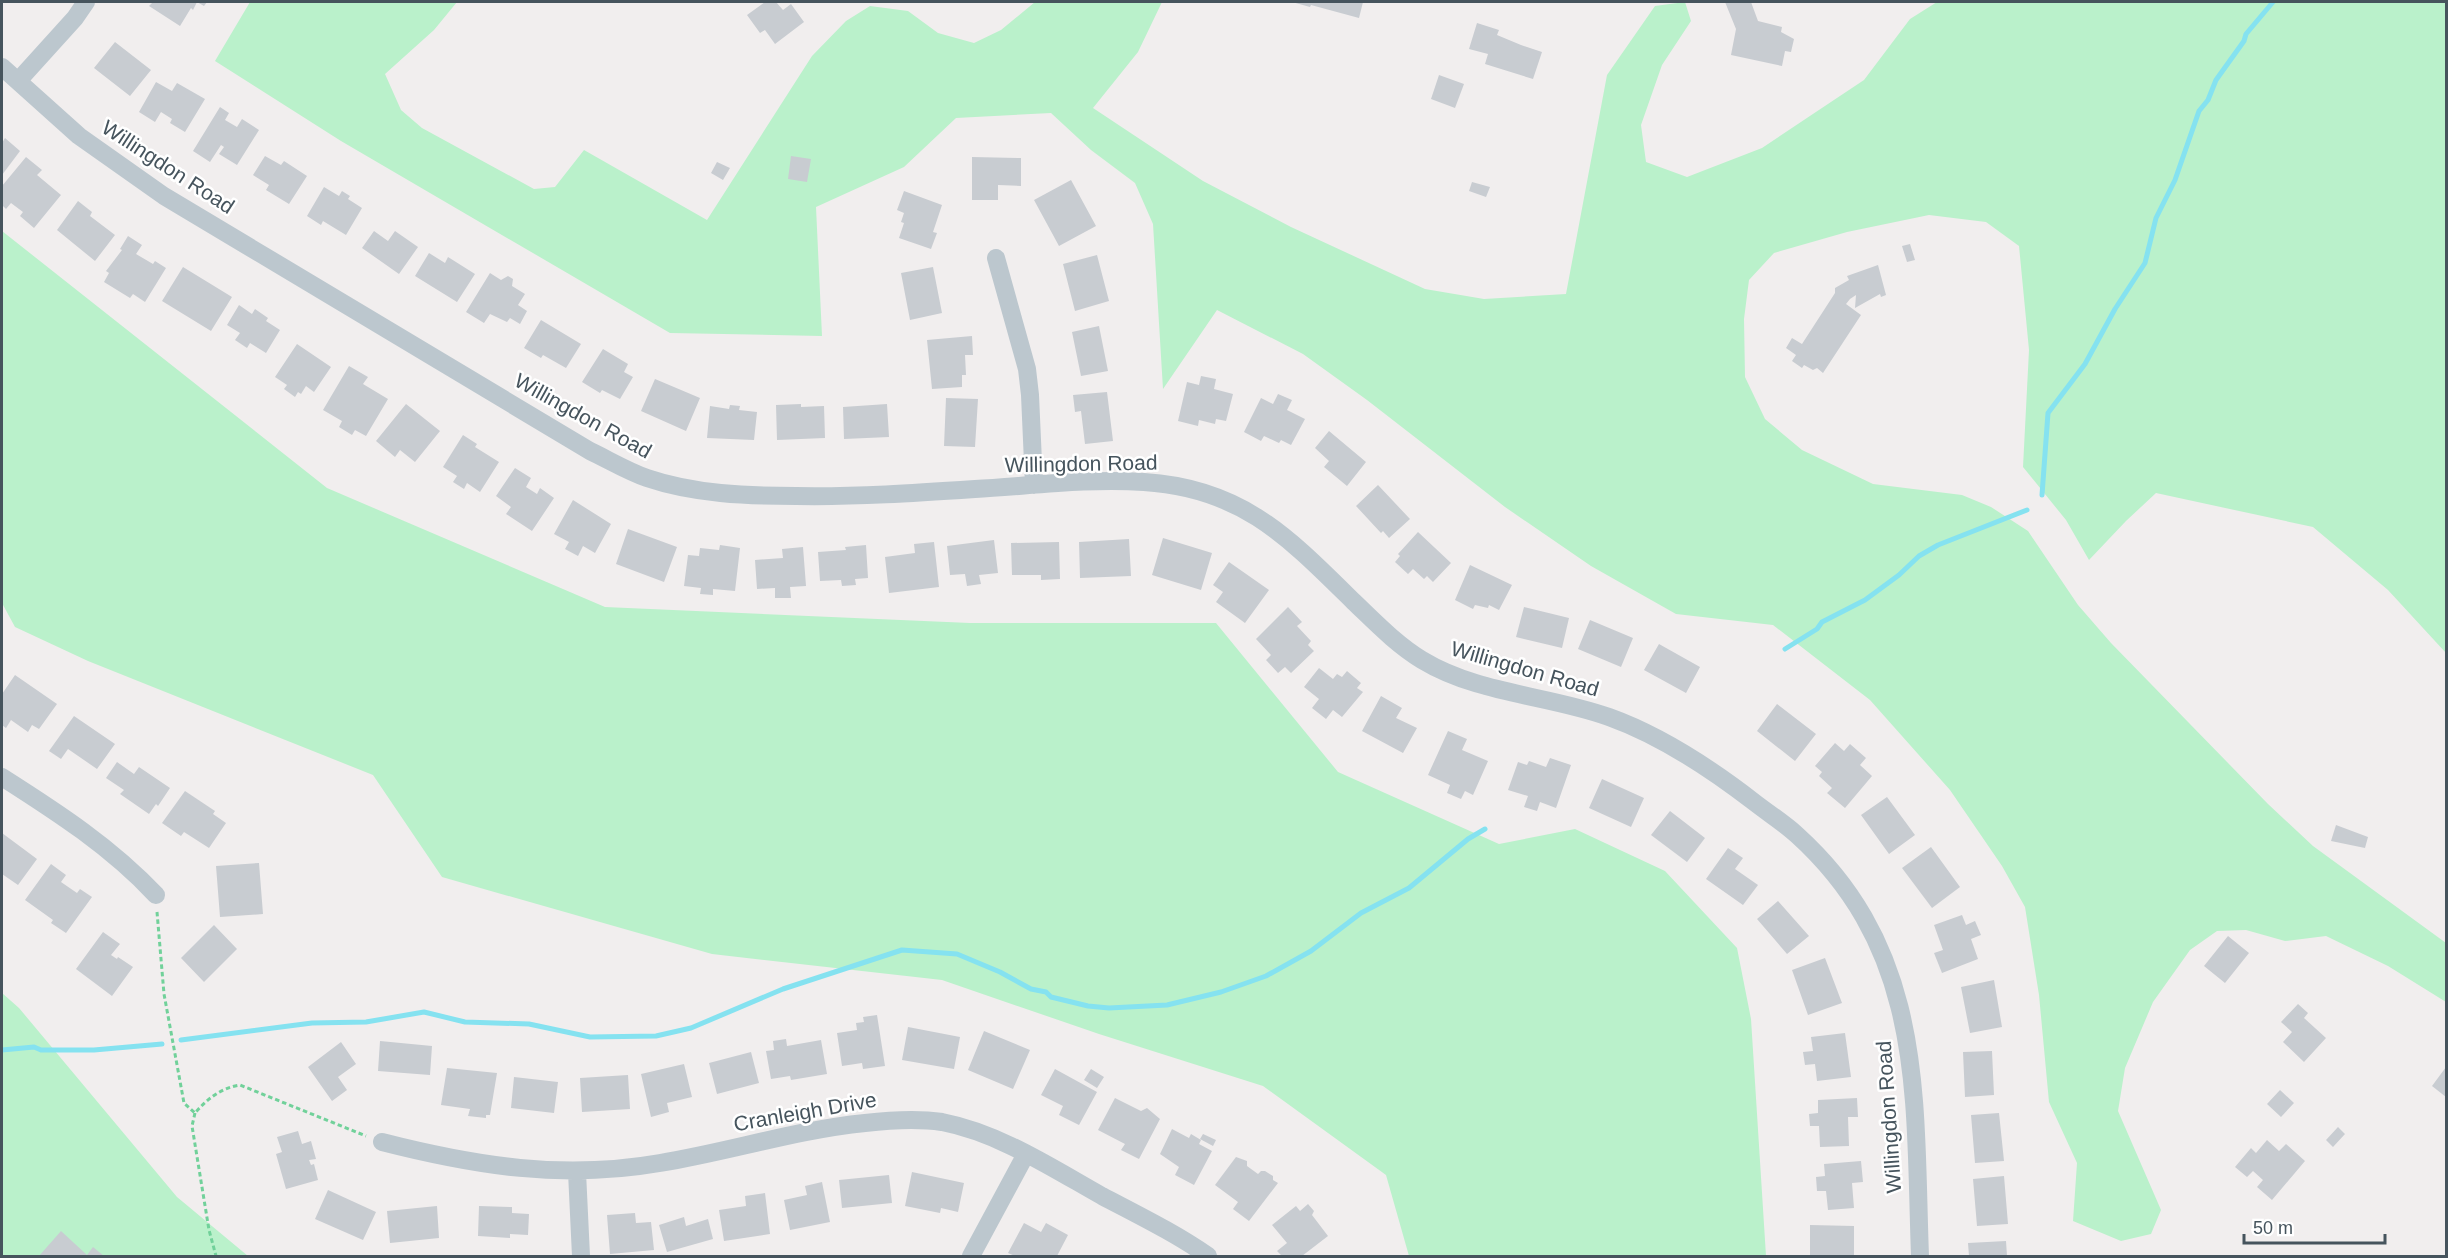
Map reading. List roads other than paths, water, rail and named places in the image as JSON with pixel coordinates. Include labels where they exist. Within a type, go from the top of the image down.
[{"type":"street","points":[[18,81],[75,18],[86,2]]},
{"type":"street","name":"Willingdon Road","points":[[2,67],[79,136],[164,196],[590,451],[646,478],[690,488],[753,496],[824,496],[1034,484],[1142,482],[1212,494],[1272,525],[1299,547],[1390,636],[1426,663],[1475,683],[1610,717],[1662,741],[1726,781],[1796,834],[1823,862],[1857,906],[1879,945],[1893,979],[1909,1045],[1913,1084],[1920,1257]]},
{"type":"street","points":[[996,258],[1027,369],[1034,484]]},
{"type":"street","points":[[2,777],[68,819],[135,873],[156,895]]},
{"type":"street","name":"Cranleigh Drive","points":[[382,1142],[456,1160],[522,1170],[577,1172],[659,1164],[828,1127],[891,1120],[941,1122],[986,1136],[1026,1154],[1209,1257]]},
{"type":"street","points":[[971,1257],[1026,1154]]},
{"type":"street","points":[[577,1172],[581,1257]]},
{"type":"waterway","points":[[2042,495],[2048,413],[2085,364],[2115,309],[2145,263],[2156,218],[2175,180],[2199,111],[2208,100],[2216,80],[2244,41],[2246,34],[2273,2]]},
{"type":"waterway","points":[[1785,649],[1817,629],[1822,622],[1865,600],[1899,575],[1919,556],[1938,545],[2027,510]]},
{"type":"waterway","points":[[181,1040],[312,1023],[366,1022],[424,1012],[465,1022],[529,1024],[590,1037],[656,1036],[691,1028],[783,989],[902,950],[957,954],[1000,972],[1031,989],[1046,992],[1051,997],[1088,1006],[1109,1008],[1167,1005],[1221,992],[1266,976],[1311,951],[1361,913],[1409,888],[1468,839],[1485,829]]},
{"type":"waterway","points":[[2,1050],[34,1047],[41,1050],[94,1050],[162,1044]]}]
